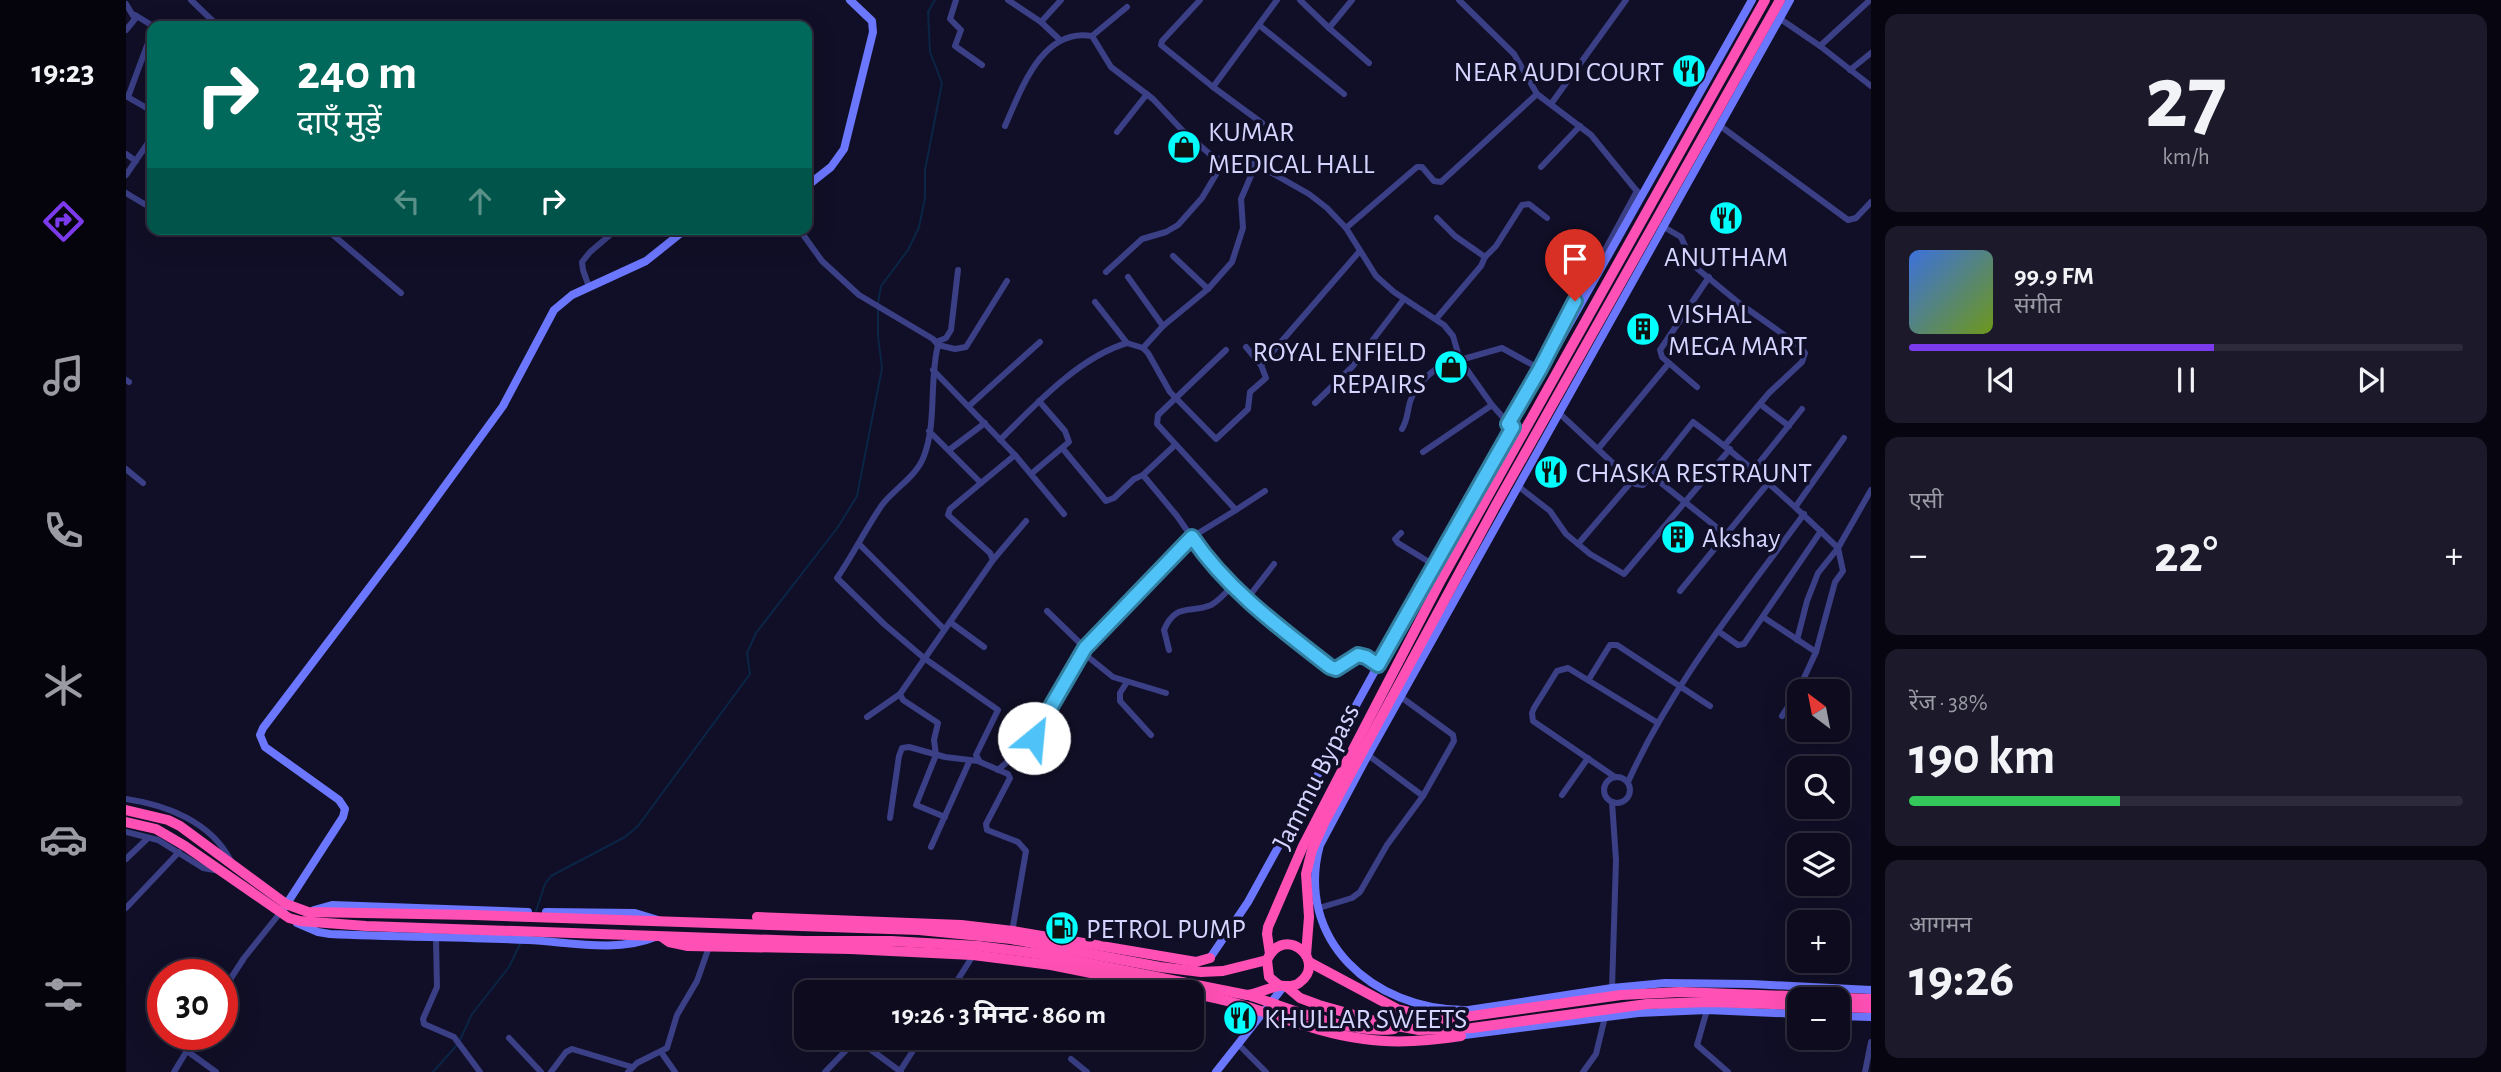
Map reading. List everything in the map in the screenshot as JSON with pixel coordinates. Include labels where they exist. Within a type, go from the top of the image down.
[{"type":"highway","name":"Jammu Bypass","points":[[1268,957],[1268,926],[1303,846],[1441,580],[1514,428],[1765,0]]},
{"type":"highway","name":"Jammu Bypass","points":[[1308,959],[1306,874],[1312,850],[1325,821],[1496,505],[1780,0]]},
{"type":"highway","points":[[126,810],[169,820],[233,865],[285,912],[526,914],[662,922],[919,930],[1012,935],[1085,943],[1196,962],[1210,958]]},
{"type":"highway","points":[[126,822],[156,829],[300,921],[531,936],[660,936],[710,942],[891,941],[997,953],[1129,980]]},
{"type":"highway","points":[[660,936],[662,922]]},
{"type":"highway","points":[[1012,935],[1043,949],[1247,995],[1358,1029],[1377,1031],[1647,1004],[1710,1002],[1787,1005]]},
{"type":"highway","points":[[1085,943],[1105,975]]},
{"type":"highway","points":[[1095,959],[1201,972],[1223,971],[1268,957],[1275,948],[1289,944],[1296,946],[1308,959],[1397,1009],[1442,1025],[1621,995],[1680,992],[1871,999]]},
{"type":"highway","points":[[997,953],[1043,949]]},
{"type":"highway","points":[[1268,957],[1269,977],[1308,1001],[1404,1028]]},
{"type":"highway","points":[[1247,995],[1295,986],[1306,976],[1308,959]]},
{"type":"highway","points":[[1204,996],[1363,1039],[1400,1042],[1461,1036]]},
{"type":"highway","points":[[1850,1007],[1871,1008]]},
{"type":"street","points":[[191,0],[213,21]]},
{"type":"street","points":[[812,182],[831,167],[844,149],[873,32],[872,21],[850,0]]},
{"type":"street","points":[[956,0],[950,19],[961,30],[954,46],[982,65]]},
{"type":"street","points":[[1008,0],[1041,22],[1060,40]]},
{"type":"street","points":[[1041,22],[1061,0]]},
{"type":"street","points":[[1200,0],[1161,45],[1262,123]]},
{"type":"street","points":[[1213,87],[1277,0]]},
{"type":"street","points":[[1300,0],[1369,63]]},
{"type":"street","points":[[1329,28],[1352,0]]},
{"type":"street","points":[[1459,0],[1514,54],[1537,94],[1596,141],[1639,193]]},
{"type":"street","points":[[1551,104],[1625,0]]},
{"type":"street","points":[[1514,428],[1540,369],[1752,0]]},
{"type":"street","points":[[1790,0],[1368,755],[1320,845],[1316,860],[1315,886],[1319,908],[1331,942],[1360,975],[1391,995],[1423,1007],[1464,1010],[1612,988],[1690,983],[1871,990]]},
{"type":"street","points":[[1819,46],[1870,0]]},
{"type":"street","points":[[126,4],[135,15],[147,22]]},
{"type":"street","points":[[1005,126],[1030,74],[1060,40],[1092,36],[1127,7]]},
{"type":"street","points":[[126,30],[133,23],[135,15]]},
{"type":"street","points":[[1779,19],[1871,86]]},
{"type":"street","points":[[1259,25],[1344,94]]},
{"type":"street","points":[[1092,36],[1111,67],[1147,94],[1212,156],[1224,161],[1256,164],[1309,194],[1327,208],[1346,228],[1376,276],[1404,299],[1436,319],[1453,336],[1459,357],[1492,405],[1514,428]]},
{"type":"street","points":[[147,45],[127,97],[147,108]]},
{"type":"street","points":[[1850,70],[1871,53]]},
{"type":"street","points":[[1117,132],[1147,94]]},
{"type":"street","points":[[1346,228],[1417,167],[1422,167],[1434,181],[1441,182],[1537,94]]},
{"type":"street","points":[[1719,125],[1848,220],[1856,218],[1871,202]]},
{"type":"street","points":[[1541,167],[1580,126]]},
{"type":"street","points":[[126,175],[147,144]]},
{"type":"street","points":[[126,154],[136,161]]},
{"type":"street","points":[[1106,272],[1142,239],[1166,232],[1186,218],[1202,198],[1224,161]]},
{"type":"street","points":[[1143,348],[1163,326],[1208,289],[1232,261],[1243,228],[1241,199],[1256,164]]},
{"type":"street","points":[[126,194],[146,205]]},
{"type":"street","points":[[1436,319],[1496,246],[1522,205],[1529,204],[1547,218]]},
{"type":"street","points":[[1437,218],[1455,236],[1485,257]]},
{"type":"street","points":[[1518,486],[1550,511],[1566,534],[1590,554],[1624,573],[1684,502],[1760,404],[1802,362],[1805,353],[1797,344],[1739,303],[1709,277],[1691,261],[1681,237],[1662,226]]},
{"type":"street","points":[[333,235],[401,292]]},
{"type":"street","points":[[589,287],[582,262],[610,235]]},
{"type":"street","points":[[238,967],[285,912],[343,817],[345,809],[339,800],[265,747],[260,735],[503,406],[554,310],[572,295],[646,261],[678,235]]},
{"type":"street","points":[[803,235],[822,261],[859,295],[937,343],[955,349],[970,343],[1007,281]]},
{"type":"street","points":[[1261,365],[1359,252]]},
{"type":"street","points":[[1172,256],[1208,289]]},
{"type":"street","points":[[937,343],[946,338],[951,330],[958,270]]},
{"type":"street","points":[[1128,277],[1163,326]]},
{"type":"street","points":[[1698,387],[1669,363],[1660,354],[1660,350],[1709,277]]},
{"type":"street","points":[[1315,404],[1353,366],[1404,299]]},
{"type":"street","points":[[1095,302],[1127,343],[1143,348],[1166,386],[1214,438],[1219,438],[1248,409],[1251,392],[1266,378],[1261,365],[1245,347]]},
{"type":"street","points":[[1210,958],[1255,890],[1434,565],[1514,428],[1578,303]]},
{"type":"street","points":[[969,407],[1040,342]]},
{"type":"street","points":[[937,343],[929,431],[921,462],[882,505],[837,578],[923,658],[998,710],[977,752],[980,762]]},
{"type":"street","points":[[1000,440],[1038,401],[1086,363],[1127,343]]},
{"type":"street","points":[[1402,429],[1407,420],[1410,401],[1421,383],[1432,371],[1459,357],[1502,348],[1540,369]]},
{"type":"street","points":[[1226,350],[1156,420],[1175,445],[1236,510]]},
{"type":"street","points":[[1598,449],[1669,363]]},
{"type":"street","points":[[933,370],[1015,455],[1065,514]]},
{"type":"street","points":[[1031,474],[1069,444],[1068,438],[1038,401]]},
{"type":"street","points":[[1760,404],[1788,426]]},
{"type":"street","points":[[1423,452],[1492,405]]},
{"type":"street","points":[[1754,469],[1802,410]]},
{"type":"street","points":[[1559,413],[1635,484],[1643,485],[1693,422],[1769,482],[1838,548],[1843,570],[1835,582],[1816,652],[1797,693],[1782,716]]},
{"type":"street","points":[[949,450],[985,424]]},
{"type":"street","points":[[929,431],[981,483]]},
{"type":"street","points":[[1796,506],[1844,438]]},
{"type":"street","points":[[1063,449],[1106,501],[1114,498],[1134,479],[1143,475],[1175,445]]},
{"type":"street","points":[[993,561],[990,553],[948,515],[950,509],[1015,455]]},
{"type":"street","points":[[126,469],[143,483]]},
{"type":"street","points":[[1143,475],[1209,562],[1232,586],[1330,667],[1336,669],[1358,655],[1378,665]]},
{"type":"street","points":[[1651,475],[1725,534]]},
{"type":"street","points":[[1578,544],[1632,481]]},
{"type":"street","points":[[1680,591],[1769,482]]},
{"type":"street","points":[[1797,640],[1815,580],[1838,548],[1871,490]]},
{"type":"street","points":[[998,769],[1039,734],[1049,710],[1084,650],[1192,537],[1265,491]]},
{"type":"street","points":[[1615,777],[1608,781],[1604,789],[1606,797],[1612,802],[1621,803],[1628,798],[1631,790],[1628,782],[1681,685],[1804,514]]},
{"type":"street","points":[[867,717],[900,694],[993,561],[1026,522]]},
{"type":"street","points":[[1718,631],[1741,645],[1821,530]]},
{"type":"street","points":[[1401,533],[1395,539],[1398,543],[1434,565]]},
{"type":"street","points":[[859,544],[944,629]]},
{"type":"street","points":[[1247,599],[1274,564]]},
{"type":"street","points":[[1169,650],[1164,630],[1169,620],[1182,610],[1212,605],[1232,586]]},
{"type":"street","points":[[1047,611],[1107,673],[1127,682],[1166,693]]},
{"type":"street","points":[[1763,617],[1816,652]]},
{"type":"street","points":[[950,622],[984,647]]},
{"type":"street","points":[[1589,679],[1613,644],[1710,706]]},
{"type":"street","points":[[1628,782],[1615,777],[1533,721],[1531,713],[1560,668],[1568,668],[1658,723]]},
{"type":"street","points":[[1127,682],[1120,693],[1120,701],[1151,736]]},
{"type":"street","points":[[900,694],[903,700],[937,720],[939,725],[934,740],[936,755],[916,805],[945,817]]},
{"type":"street","points":[[1319,908],[1356,897],[1387,845],[1423,796],[1454,738],[1401,697]]},
{"type":"street","points":[[890,818],[902,748],[909,747],[936,755],[980,762],[1008,774],[1010,778],[986,827],[990,832],[1018,842],[1026,851],[1012,935]]},
{"type":"street","points":[[1368,755],[1423,796]]},
{"type":"street","points":[[1562,795],[1588,758]]},
{"type":"street","points":[[931,848],[970,760]]},
{"type":"street","points":[[126,799],[161,807],[195,822],[218,840],[233,865]]},
{"type":"street","points":[[1612,802],[1616,860],[1612,988]]},
{"type":"street","points":[[126,832],[164,843],[203,868],[222,871]]},
{"type":"street","points":[[126,859],[148,838]]},
{"type":"street","points":[[126,908],[179,852]]},
{"type":"street","points":[[285,912],[308,928],[330,934],[436,938],[515,935]]},
{"type":"street","points":[[436,938],[438,981],[423,1019],[427,1026],[454,1037],[480,1072]]},
{"type":"street","points":[[551,1072],[566,1052],[572,1049],[630,1070],[642,1060],[661,1052],[669,1044],[677,1015],[697,981],[710,942]]},
{"type":"street","points":[[958,980],[976,951]]},
{"type":"street","points":[[1216,1072],[1284,986]]},
{"type":"street","points":[[1464,1010],[1442,1025],[1461,1036],[1605,1017],[1707,1010],[1787,1013]]},
{"type":"street","points":[[1707,1010],[1697,1045],[1728,1072]]},
{"type":"street","points":[[1850,1016],[1871,1017]]},
{"type":"street","points":[[1583,1072],[1593,1060],[1605,1017]]},
{"type":"street","points":[[509,1038],[541,1072]]},
{"type":"street","points":[[825,1072],[855,1041],[890,1069],[900,1072],[914,1050]]},
{"type":"street","points":[[1865,1072],[1871,1042]]},
{"type":"street","points":[[1239,1045],[1266,1072]]},
{"type":"street","points":[[174,1072],[187,1051],[216,1072]]},
{"type":"street","points":[[661,1052],[675,1072]]},
{"type":"street","points":[[1071,1059],[1087,1072]]},
{"type":"waterway","points":[[878,303],[881,286],[908,250],[919,227],[925,198],[925,170],[942,83],[930,52],[928,12],[935,0]]},
{"type":"waterway","points":[[536,911],[545,884],[551,876],[625,837],[638,826],[750,674],[747,653],[756,633],[838,527],[857,496],[882,368],[878,308]]},
{"type":"waterway","points":[[460,1040],[472,1014],[509,967],[521,942]]},
{"type":"waterway","points":[[433,1072],[457,1045]]},
{"type":"place","name":"NEAR AUDI COURT","points":[[1689,71]]},
{"type":"place","name":"KUMAR MEDICAL HALL","points":[[1184,147]]},
{"type":"place","name":"ANUTHAM","points":[[1726,218]]},
{"type":"place","name":"VISHAL MEGA MART","points":[[1643,329]]},
{"type":"place","name":"ROYAL ENFIELD REPAIRS","points":[[1451,367]]},
{"type":"place","name":"CHASKA RESTRAUNT","points":[[1551,472]]},
{"type":"place","name":"Akshay","points":[[1678,537]]},
{"type":"place","name":"PETROL PUMP","points":[[1062,928]]},
{"type":"place","name":"KHULLAR SWEETS","points":[[1240,1018]]},
{"type":"route","points":[[1034,738],[1039,734],[1049,710],[1085,648],[1192,537],[1228,583],[1330,667],[1340,668],[1355,655],[1366,657],[1378,665],[1513,427],[1508,424],[1575,301]]}]
